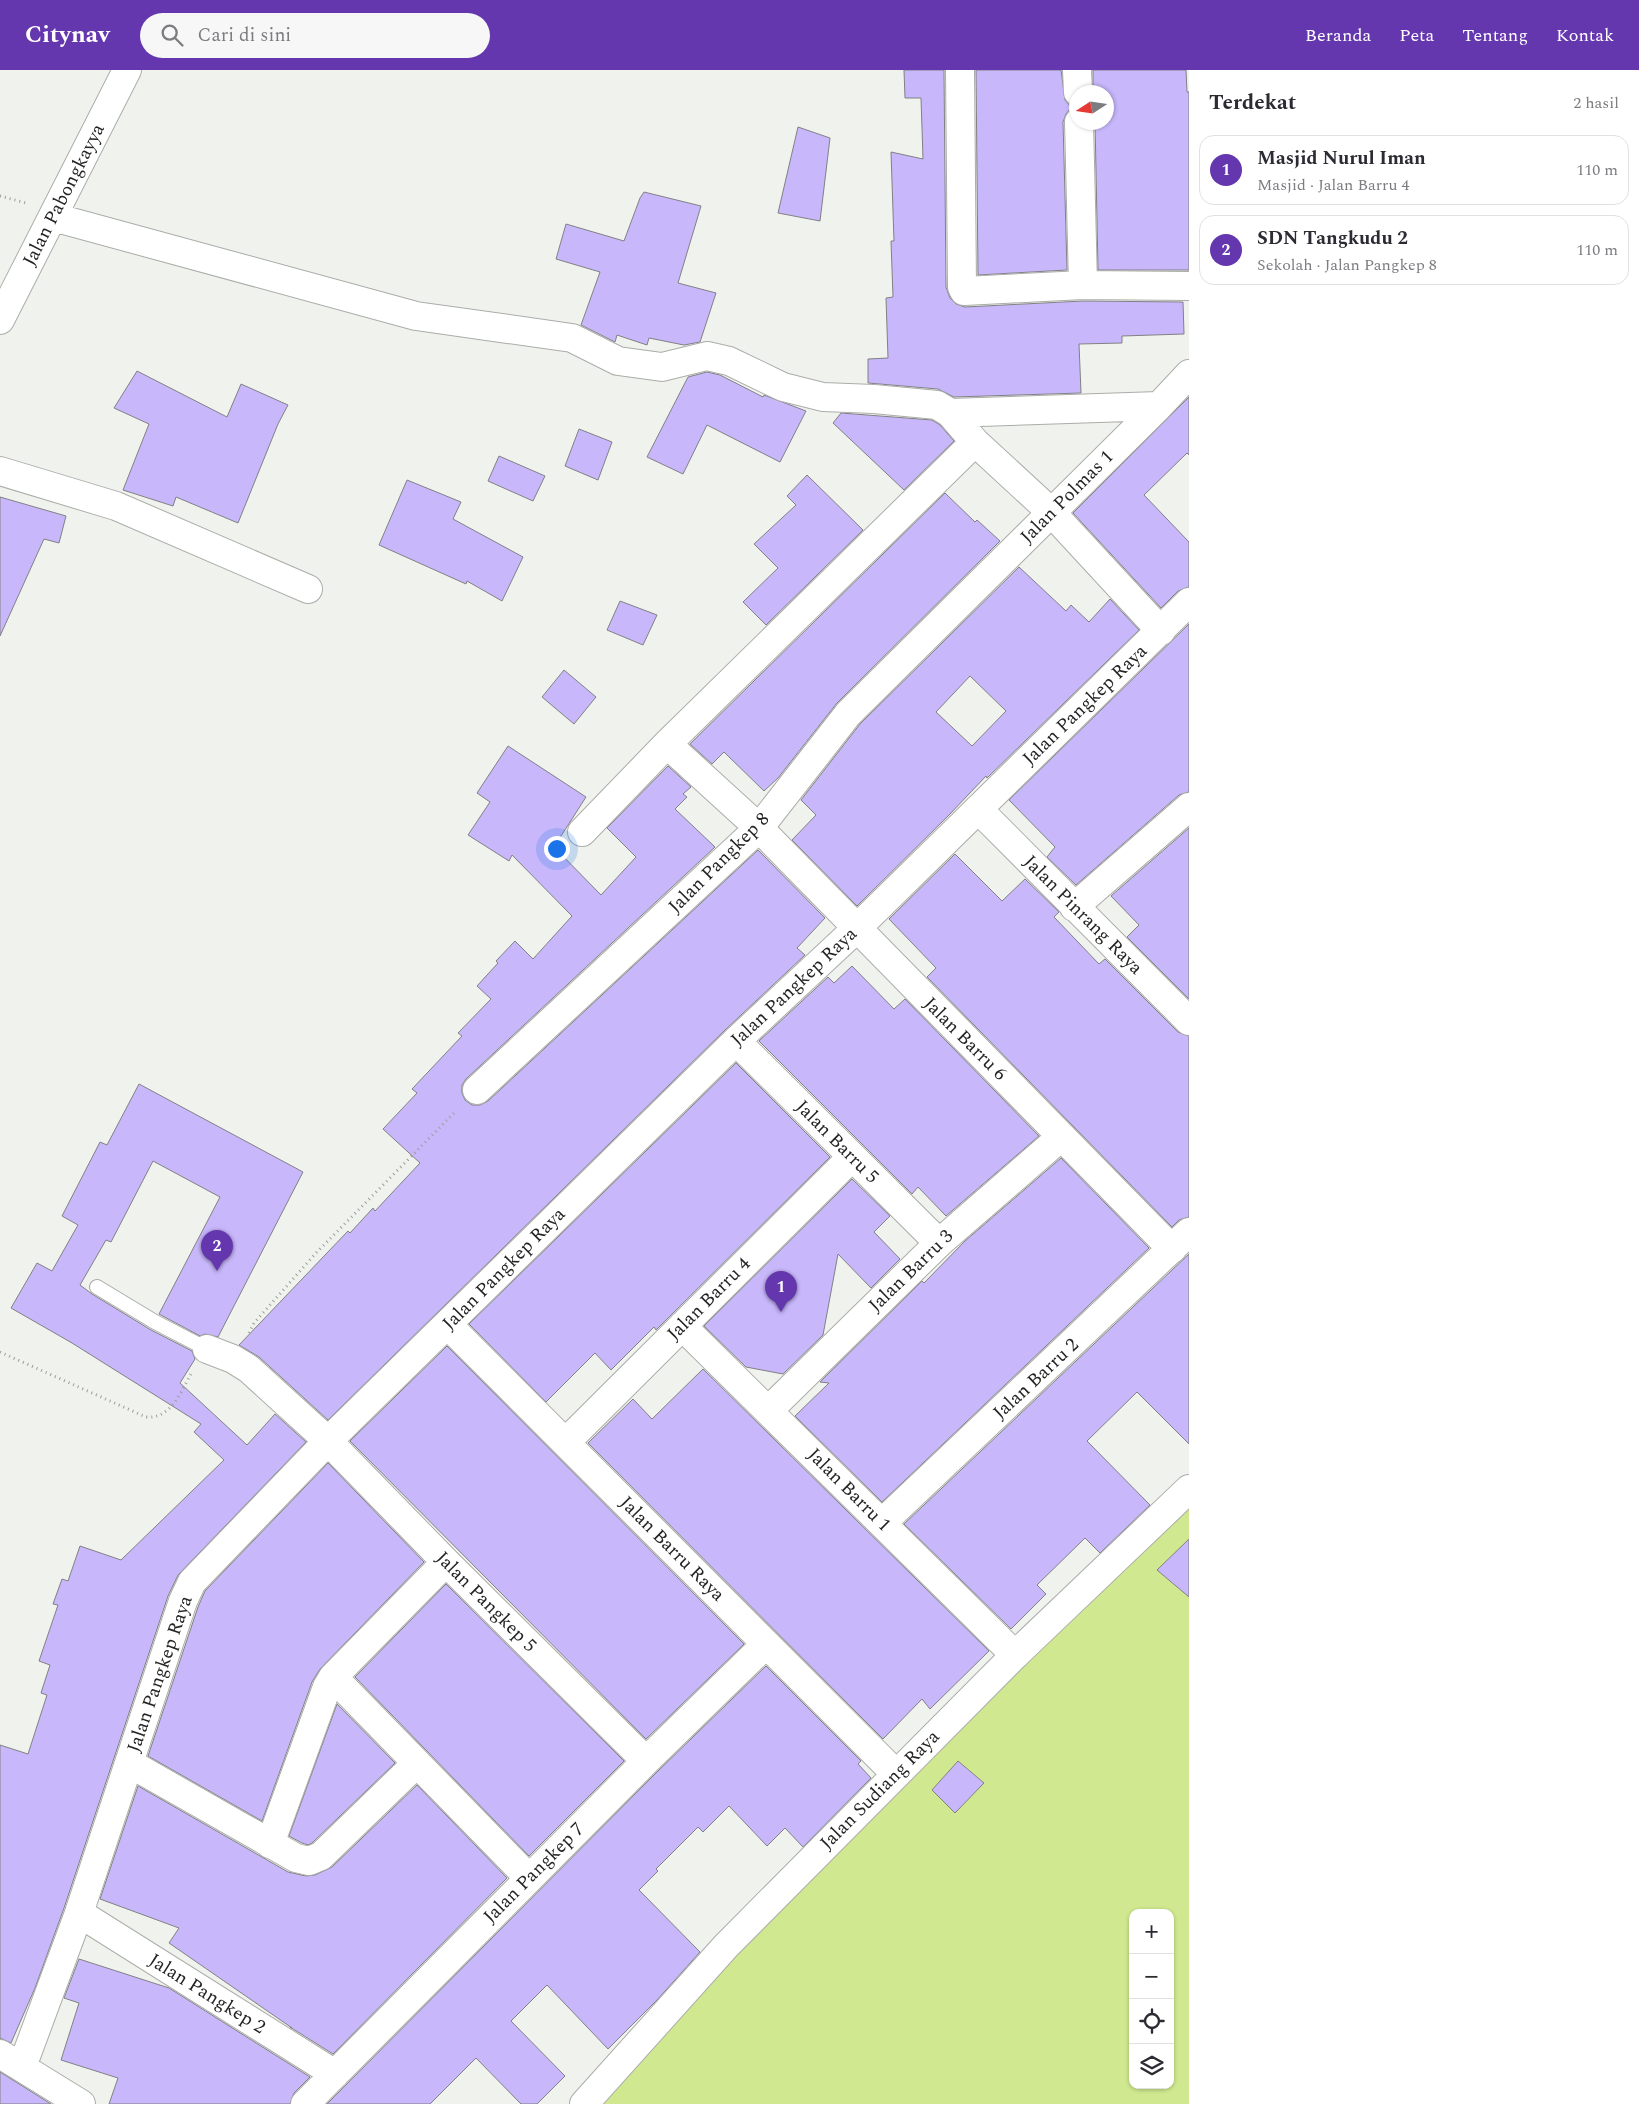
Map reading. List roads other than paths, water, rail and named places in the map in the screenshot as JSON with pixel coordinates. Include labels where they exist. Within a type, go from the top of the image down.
[{"type":"street","name":"Jalan Pabongkayya","points":[[0,320],[127,70]]},
{"type":"street","points":[[960,70],[960,283],[964,291],[1083,284],[1189,286]]},
{"type":"street","points":[[1078,70],[1078,85]]},
{"type":"street","points":[[1079,130],[1083,284]]},
{"type":"street","points":[[53,217],[416,316],[572,338],[618,361],[662,367],[707,356],[729,361],[783,387],[823,397],[874,399],[937,405],[950,413],[975,442],[1051,512],[1161,631]]},
{"type":"street","name":"Jalan Polmas 1","points":[[944,620],[1160,406],[1189,374]]},
{"type":"street","points":[[950,413],[1160,406]]},
{"type":"street","points":[[582,832],[668,744],[975,442]]},
{"type":"street","points":[[0,471],[116,506],[308,589]]},
{"type":"street","name":"Jalan Pangkep Raya","points":[[11,2060],[79,1913],[183,1601],[192,1582],[328,1441],[736,1041],[856,929],[1189,602]]},
{"type":"street","name":"Jalan Pangkep 8","points":[[477,1090],[758,828],[848,714],[944,620]]},
{"type":"street","name":"Jalan Barru 6","points":[[668,744],[758,828],[1061,1137],[1181,1241]]},
{"type":"street","points":[[1074,908],[1189,808]]},
{"type":"street","name":"Jalan Pinrang Raya","points":[[978,809],[1074,908],[1189,1020]]},
{"type":"street","name":"Jalan Barru 5","points":[[736,1041],[939,1242]]},
{"type":"street","name":"Jalan Barru 3","points":[[768,1411],[939,1242],[1061,1137]]},
{"type":"street","name":"Jalan Barru 4","points":[[566,1442],[852,1157]]},
{"type":"street","name":"Jalan Barru 2","points":[[882,1523],[1181,1241]]},
{"type":"street","name":"Jalan Barru Raya","points":[[448,1325],[896,1774]]},
{"type":"street","name":"Jalan Barru 1","points":[[682,1326],[1015,1655]]},
{"type":"street","points":[[220,1354],[249,1369],[328,1441]]},
{"type":"street","name":"Jalan Pangkep 5","points":[[328,1441],[446,1562],[646,1761]]},
{"type":"street","name":"Jalan Sudiang Raya","points":[[584,2104],[726,1946],[1015,1655],[1189,1489]]},
{"type":"street","points":[[270,1844],[327,1687],[334,1677],[446,1562]]},
{"type":"street","name":"Jalan Pangkep 7","points":[[305,2104],[646,1761],[766,1644]]},
{"type":"street","points":[[334,1677],[416,1764],[529,1878]]},
{"type":"street","points":[[129,1763],[270,1844],[296,1858],[309,1861],[322,1856],[416,1764]]},
{"type":"street","name":"Jalan Pangkep 2","points":[[79,1913],[335,2074]]},
{"type":"street","points":[[11,2060],[81,2104]]},
{"type":"lane","points":[[98,1287],[154,1322],[220,1354]]},
{"type":"place","name":"SDN Tangkudu 2","points":[[217,1271]]},
{"type":"place","name":"Masjid Nurul Iman","points":[[781,1312]]}]
